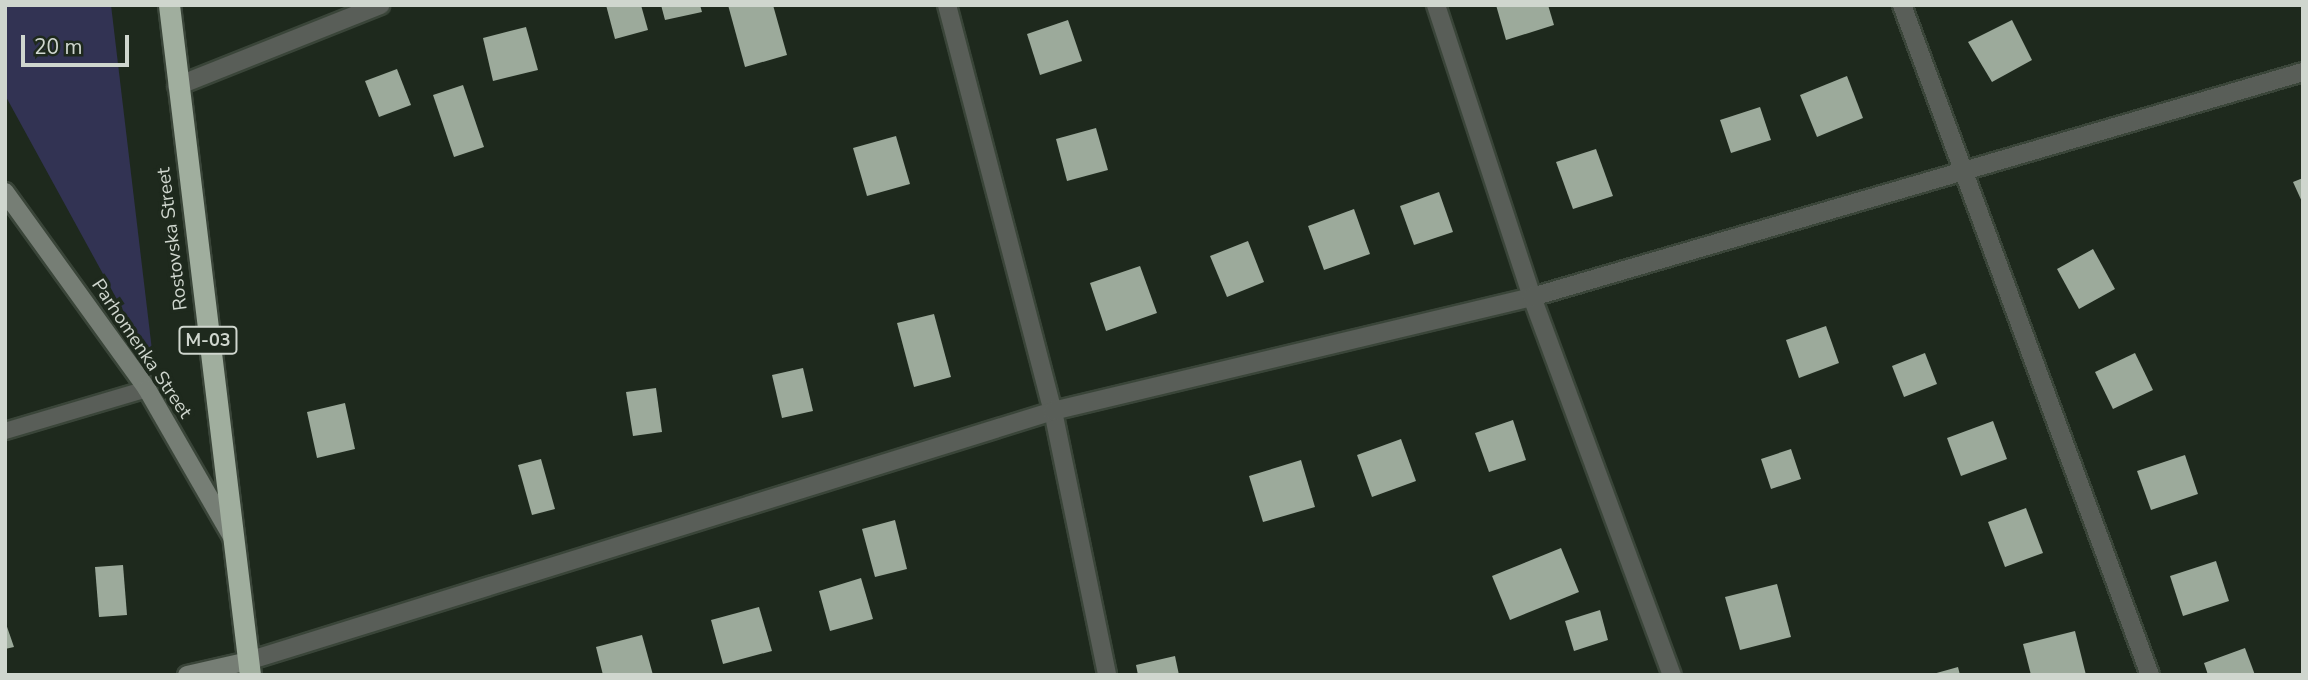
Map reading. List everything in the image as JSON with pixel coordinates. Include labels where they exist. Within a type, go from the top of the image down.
[{"type":"highway","name":"Rostovska Street","points":[[169,5],[249,668]]},
{"type":"main road","name":"Parhomenka Street","points":[[5,192],[147,389],[232,537]]},
{"type":"main road","points":[[187,675],[249,668]]},
{"type":"street","points":[[177,86],[381,5]]},
{"type":"street","points":[[947,5],[1053,411],[1107,675]]},
{"type":"street","points":[[1436,5],[1532,297],[1672,675]]},
{"type":"street","points":[[1902,5],[2150,675]]},
{"type":"street","points":[[249,668],[1053,411],[1532,297],[2303,72]]},
{"type":"lane","points":[[5,431],[147,389]]},
{"type":"shaded area","points":[[5,5],[111,5],[154,367],[5,95]]},
{"type":"building","points":[[606,5],[641,5],[648,30],[615,39]]},
{"type":"building","points":[[661,5],[700,5],[702,12],[665,20]]},
{"type":"building","points":[[728,5],[773,5],[787,55],[745,67]]},
{"type":"building","points":[[1496,5],[1548,5],[1554,25],[1506,40]]},
{"type":"building","points":[[1068,20],[1082,61],[1040,75],[1027,34]]},
{"type":"building","points":[[2012,20],[2032,60],[1992,82],[1968,42]]},
{"type":"building","points":[[526,27],[538,70],[493,81],[483,38]]},
{"type":"building","points":[[397,69],[411,105],[379,117],[365,81]]},
{"type":"building","points":[[1847,76],[1863,118],[1817,137],[1800,95]]},
{"type":"building","points":[[463,85],[484,147],[454,157],[433,95]]},
{"type":"building","points":[[1760,107],[1771,140],[1731,153],[1720,120]]},
{"type":"building","points":[[1096,128],[1108,170],[1067,181],[1056,139]]},
{"type":"building","points":[[896,136],[910,184],[867,196],[853,148]]},
{"type":"building","points":[[1596,149],[1613,196],[1573,209],[1556,162]]},
{"type":"building","points":[[2303,178],[2303,204],[2293,182]]},
{"type":"building","points":[[1439,192],[1453,232],[1414,245],[1400,206]]},
{"type":"building","points":[[1354,209],[1370,254],[1324,270],[1308,226]]},
{"type":"building","points":[[1248,241],[1264,282],[1227,297],[1210,256]]},
{"type":"building","points":[[2093,249],[2115,289],[2079,309],[2057,269]]},
{"type":"building","points":[[1140,266],[1157,313],[1106,331],[1090,283]]},
{"type":"building","points":[[934,314],[951,377],[914,387],[897,323]]},
{"type":"building","points":[[1826,326],[1839,363],[1799,378],[1786,340]]},
{"type":"building","points":[[1925,353],[1937,384],[1904,397],[1892,366]]},
{"type":"building","points":[[2135,353],[2153,390],[2113,409],[2095,372]]},
{"type":"building","points":[[803,368],[813,411],[782,418],[772,375]]},
{"type":"building","points":[[656,388],[662,432],[633,436],[626,392]]},
{"type":"building","points":[[345,403],[355,449],[317,458],[307,412]]},
{"type":"building","points":[[1513,420],[1526,460],[1489,472],[1475,433]]},
{"type":"building","points":[[1993,421],[2007,459],[1961,476],[1947,438]]},
{"type":"building","points":[[1401,439],[1416,481],[1372,497],[1357,455]]},
{"type":"building","points":[[1791,449],[1801,479],[1771,489],[1761,459]]},
{"type":"building","points":[[2185,455],[2198,494],[2151,510],[2137,471]]},
{"type":"building","points":[[541,459],[555,509],[532,515],[518,465]]},
{"type":"building","points":[[1301,460],[1315,507],[1263,522],[1249,476]]},
{"type":"building","points":[[2026,508],[2043,553],[2005,567],[1988,522]]},
{"type":"building","points":[[895,520],[907,569],[875,577],[862,529]]},
{"type":"building","points":[[1561,548],[1579,592],[1510,620],[1492,576]]},
{"type":"building","points":[[2216,561],[2229,601],[2183,616],[2170,576]]},
{"type":"building","points":[[123,565],[127,615],[99,617],[95,567]]},
{"type":"building","points":[[861,578],[873,619],[830,631],[819,591]]},
{"type":"building","points":[[1777,584],[1791,637],[1740,650],[1725,597]]},
{"type":"building","points":[[759,607],[772,651],[723,664],[711,620]]},
{"type":"building","points":[[1600,610],[1608,640],[1574,651],[1565,621]]},
{"type":"building","points":[[5,621],[14,647],[5,649]]},
{"type":"building","points":[[2075,631],[2086,675],[2031,675],[2023,644]]},
{"type":"building","points":[[642,635],[653,675],[603,675],[596,647]]},
{"type":"building","points":[[2245,648],[2255,675],[2208,675],[2204,663]]},
{"type":"building","points":[[1175,656],[1179,675],[1138,675],[1136,665]]},
{"type":"building","points":[[1958,667],[1960,675],[1933,675],[1933,674]]}]
